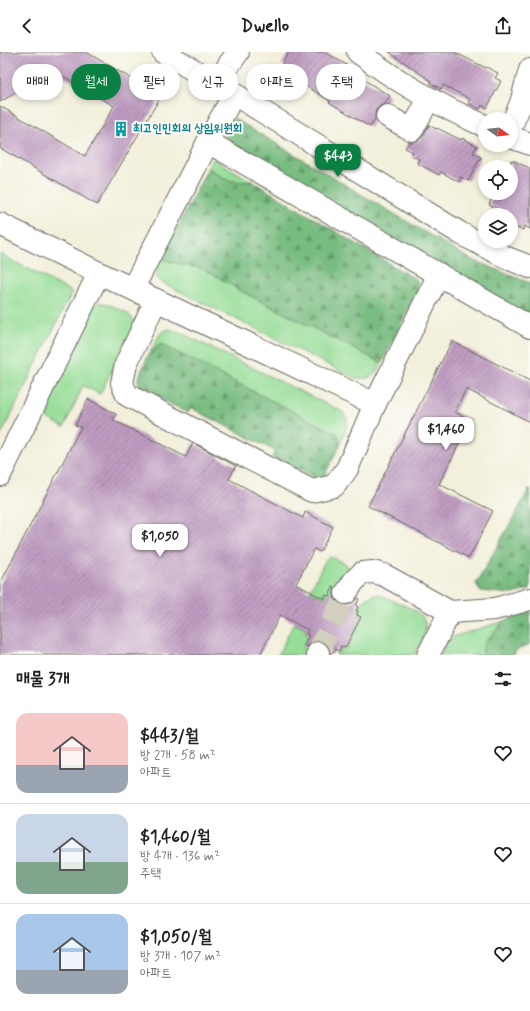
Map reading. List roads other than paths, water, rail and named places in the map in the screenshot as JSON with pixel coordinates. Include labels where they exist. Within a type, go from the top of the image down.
[{"type":"street","points":[[163,52],[188,67]]},
{"type":"street","points":[[229,64],[238,52]]},
{"type":"street","points":[[358,52],[409,88],[478,123]]},
{"type":"street","points":[[516,112],[530,70]]},
{"type":"street","points":[[238,97],[460,233],[507,258],[530,267]]},
{"type":"street","points":[[387,116],[412,130],[429,99]]},
{"type":"street","points":[[133,288],[208,142],[223,100]]},
{"type":"street","points":[[518,140],[530,144]]},
{"type":"street","points":[[208,142],[530,327]]},
{"type":"street","points":[[0,224],[99,273],[376,404]]},
{"type":"street","points":[[0,475],[99,273]]},
{"type":"street","points":[[156,300],[126,364],[122,383],[127,395],[312,491],[334,486],[348,469],[376,404],[439,274]]},
{"type":"street","points":[[346,592],[362,573],[373,572],[384,575],[450,612],[495,609],[530,599]]},
{"type":"street","points":[[428,655],[450,612]]},
{"type":"tunnel","points":[[318,653],[346,593]]},
{"type":"place","name":"최고인민회의 상임위원회","points":[[121,129]]}]
